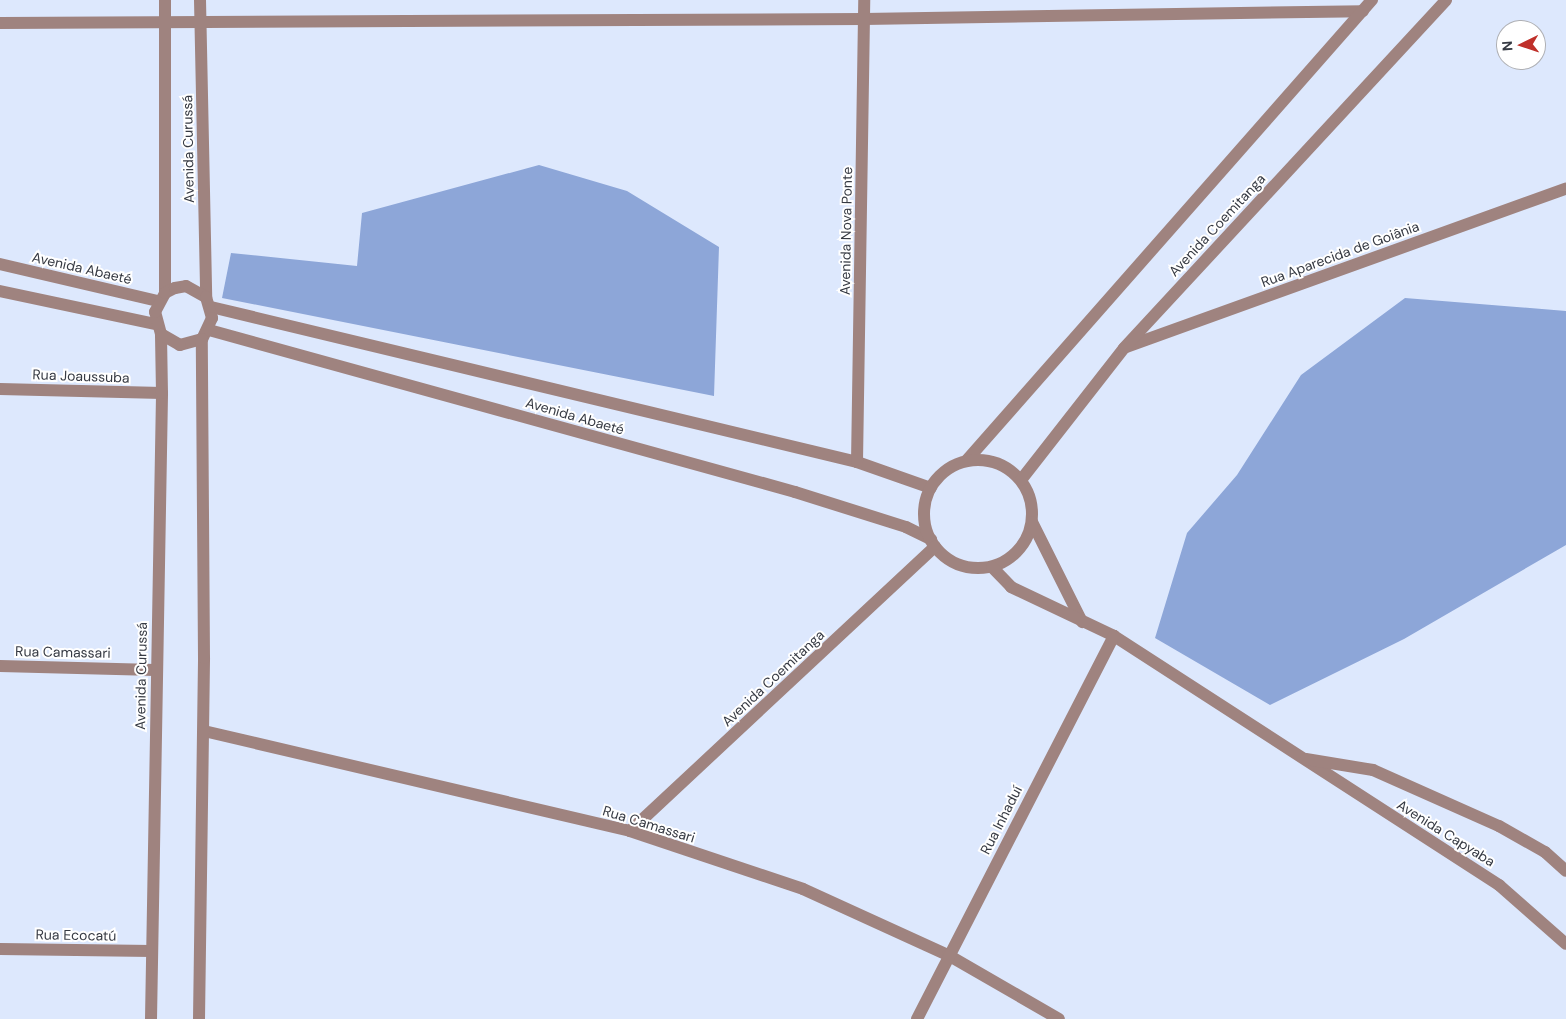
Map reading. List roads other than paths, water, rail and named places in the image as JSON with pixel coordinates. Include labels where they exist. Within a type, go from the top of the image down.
[{"type":"street","name":"Avenida Curussá","points":[[162,297],[165,0]]},
{"type":"street","name":"Avenida Curussá","points":[[200,0],[209,302]]},
{"type":"street","name":"Avenida Nova Ponte","points":[[857,462],[864,0]]},
{"type":"street","points":[[967,460],[1372,0]]},
{"type":"street","name":"Avenida Coemitanga","points":[[1021,480],[1124,348],[1446,0]]},
{"type":"street","points":[[0,23],[864,19],[1363,11]]},
{"type":"street","name":"Rua Aparecida de Goiânia","points":[[1124,348],[1566,189]]},
{"type":"street","name":"Avenida Abaeté","points":[[0,264],[162,297]]},
{"type":"street","points":[[158,329],[162,297],[186,286],[209,302],[205,334],[204,731],[199,1019]]},
{"type":"street","points":[[0,291],[158,329],[180,345],[205,334]]},
{"type":"street","name":"Avenida Abaeté","points":[[209,302],[857,462],[931,488]]},
{"type":"street","name":"Avenida Curussá","points":[[151,1019],[155,670],[162,393],[158,329]]},
{"type":"street","name":"Avenida Abaeté","points":[[205,334],[795,492],[906,527],[933,543]]},
{"type":"street","name":"Rua Joaussuba","points":[[0,389],[162,393]]},
{"type":"street","points":[[967,460],[987,460],[1006,467],[1021,480],[1031,500],[1032,522],[1025,542],[1010,558],[992,567],[971,568],[951,560],[933,543],[925,522],[925,504],[931,488],[952,466],[967,460]]},
{"type":"street","points":[[1032,522],[1082,622]]},
{"type":"street","name":"Avenida Coemitanga","points":[[630,831],[933,543]]},
{"type":"street","name":"Avenida Capyaba","points":[[992,567],[1011,587],[1114,636],[1499,884],[1566,944]]},
{"type":"street","name":"Rua Inhaduí","points":[[917,1019],[948,955],[1114,636]]},
{"type":"street","name":"Rua Camassari","points":[[0,666],[155,670]]},
{"type":"street","name":"Rua Camassari","points":[[204,731],[630,831],[803,889],[948,955],[1059,1019]]},
{"type":"street","name":"Avenida Capyaba","points":[[1301,758],[1373,770],[1499,826],[1544,852],[1566,871]]},
{"type":"street","name":"Rua Ecocatú","points":[[0,949],[152,951]]}]
